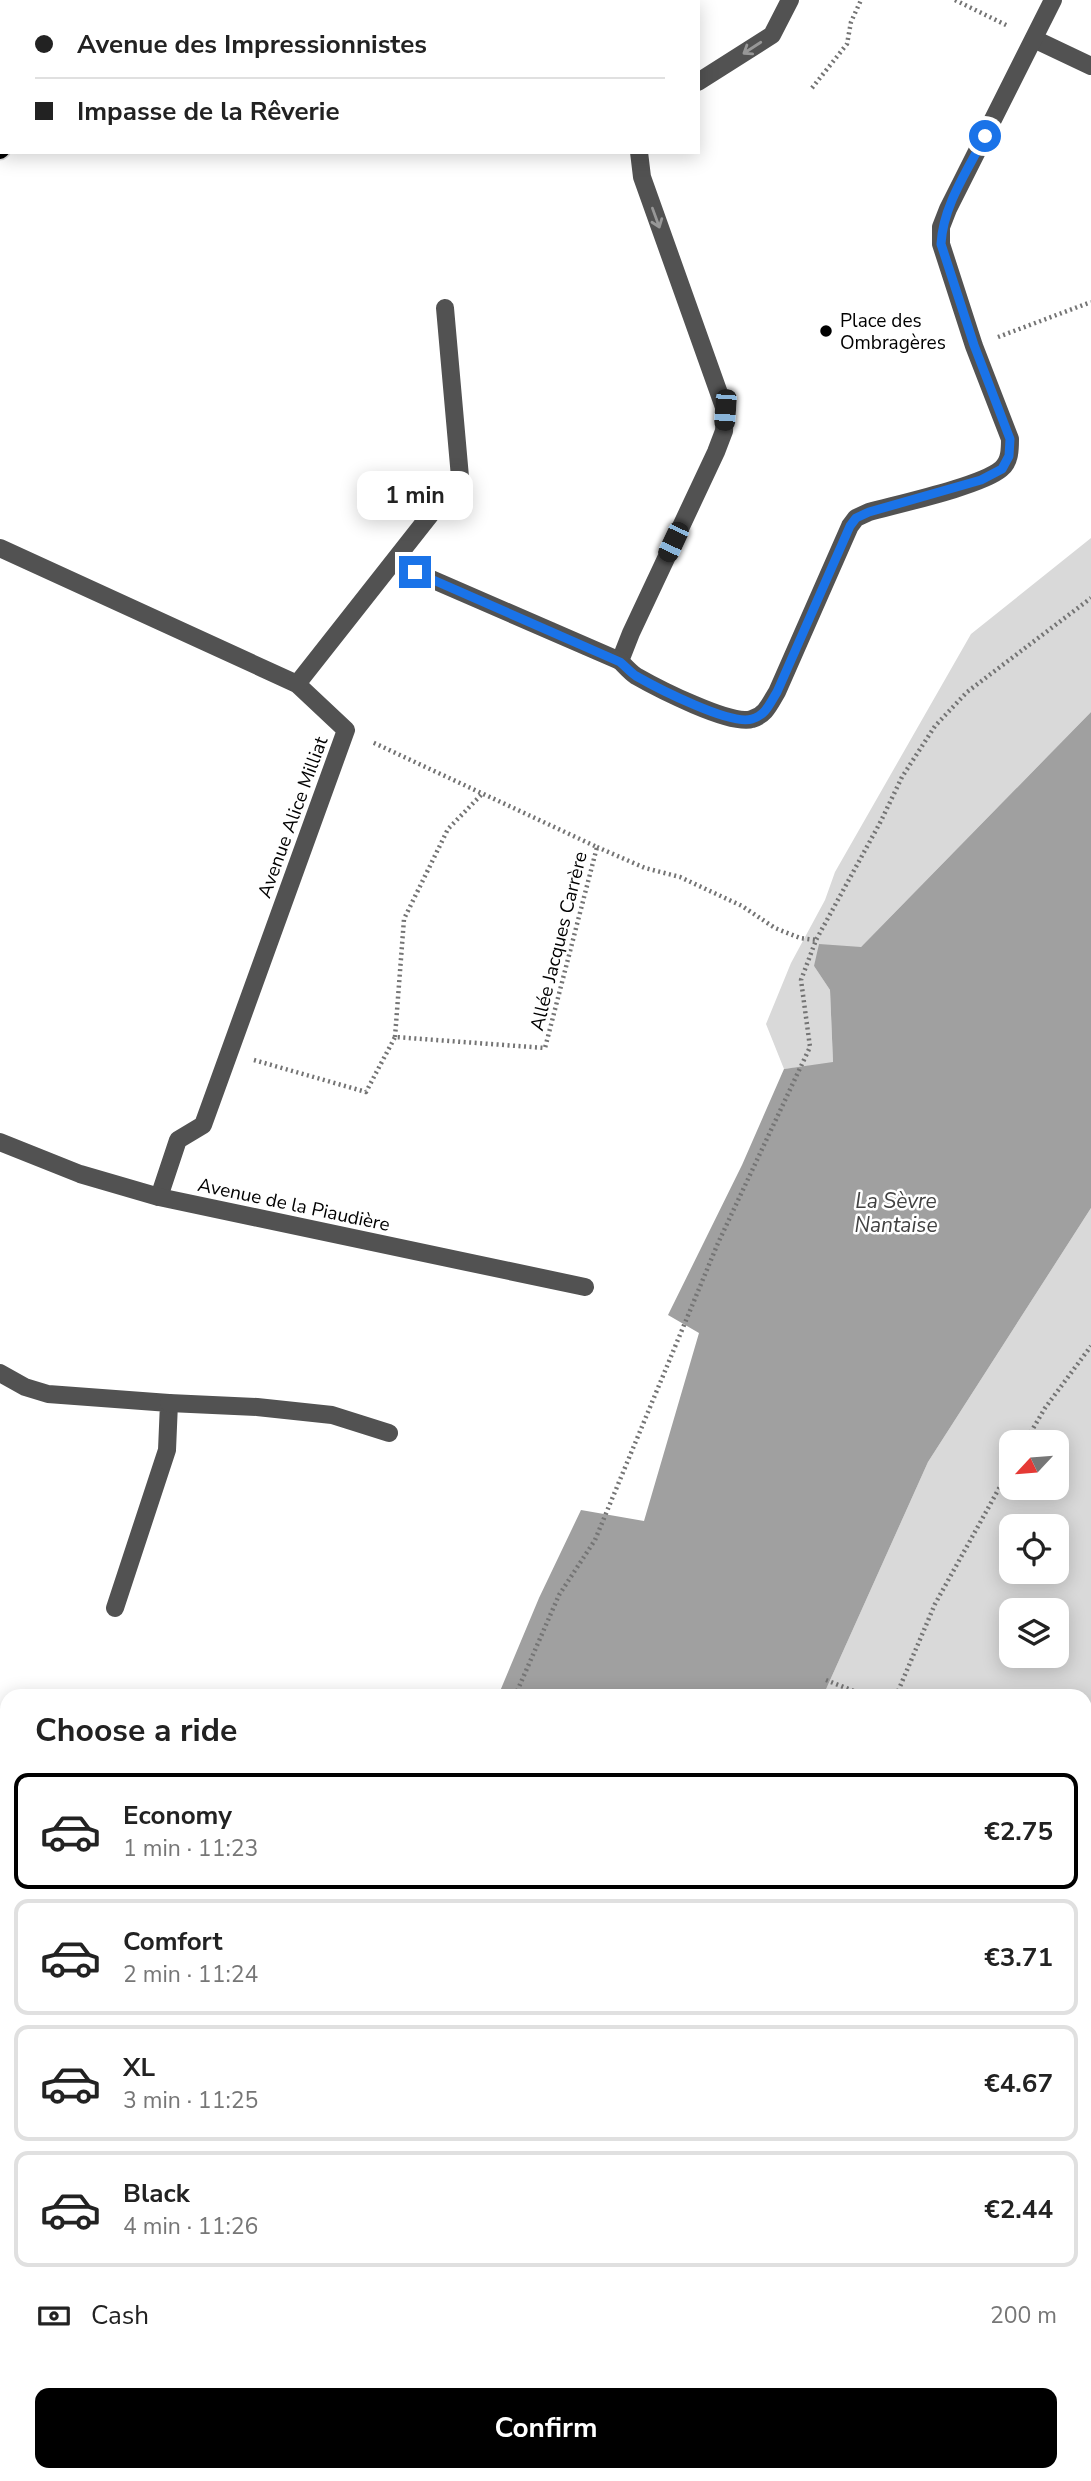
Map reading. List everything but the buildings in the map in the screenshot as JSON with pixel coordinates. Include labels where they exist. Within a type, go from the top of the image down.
[{"type":"street","points":[[700,81],[772,35],[790,0]]},
{"type":"street","points":[[415,572],[620,662],[634,675],[721,716],[742,721],[754,719],[765,712],[777,692],[850,526],[856,518],[981,480],[1002,469],[1009,456],[1010,439],[974,345],[941,244],[942,227],[948,209],[1053,0]]},
{"type":"street","points":[[1034,39],[1091,66]]},
{"type":"street","points":[[620,662],[724,431],[725,410],[642,177],[639,154]]},
{"type":"street","points":[[297,684],[460,477],[445,308]]},
{"type":"street","name":"Avenue Alice Milliat","points":[[0,548],[297,684],[345,730],[204,1125],[178,1140],[159,1197]]},
{"type":"street","name":"Avenue de la Piaudière","points":[[0,1142],[80,1174],[159,1197],[585,1287]]},
{"type":"street","points":[[0,1373],[25,1387],[48,1394],[257,1407],[332,1415],[389,1433]]},
{"type":"street","points":[[115,1608],[167,1450],[170,1403]]},
{"type":"path","points":[[812,88],[847,44],[851,22],[861,0]]},
{"type":"path","points":[[955,0],[983,14]]},
{"type":"path","points":[[974,345],[1091,302]]},
{"type":"path","points":[[518,1689],[559,1595],[595,1540],[718,1243],[810,1047],[801,980],[816,940],[902,777],[935,726],[967,692],[1091,598]]},
{"type":"path","name":"Allée Jacques Carrère","points":[[345,730],[597,847],[545,1048],[395,1037]]},
{"type":"path","points":[[229,1053],[366,1092],[395,1037],[404,919],[448,829],[483,793]]},
{"type":"path","points":[[597,847],[645,868],[680,877],[742,906],[775,928],[800,938],[816,940]]},
{"type":"path","points":[[1032,1430],[1091,1346]]},
{"type":"path","points":[[899,1689],[935,1604],[999,1488]]},
{"type":"path","points":[[826,1680],[848,1689]]},
{"type":"shaded area","points":[[1091,538],[1091,712],[861,947],[814,966],[830,990],[833,1063],[784,1069],[766,1024],[791,963],[825,900],[835,872],[971,634]]},
{"type":"shaded area","points":[[1091,1208],[1091,1689],[826,1689],[928,1462]]},
{"type":"water","name":"La Sèvre Nantaise","points":[[1091,712],[1091,1208],[928,1462],[826,1689],[501,1689],[539,1598],[581,1510],[644,1521],[699,1333],[668,1315],[742,1165],[784,1069],[833,1062],[830,990],[814,966],[819,944],[861,947]]},
{"type":"place","name":"Place des Ombragères","points":[[826,331]]},
{"type":"route","points":[[415,572],[620,662],[634,675],[721,716],[742,721],[754,719],[765,712],[777,692],[850,526],[856,518],[981,480],[1002,469],[1009,456],[1010,439],[974,345],[941,244],[942,227],[948,209],[985,136]]}]
